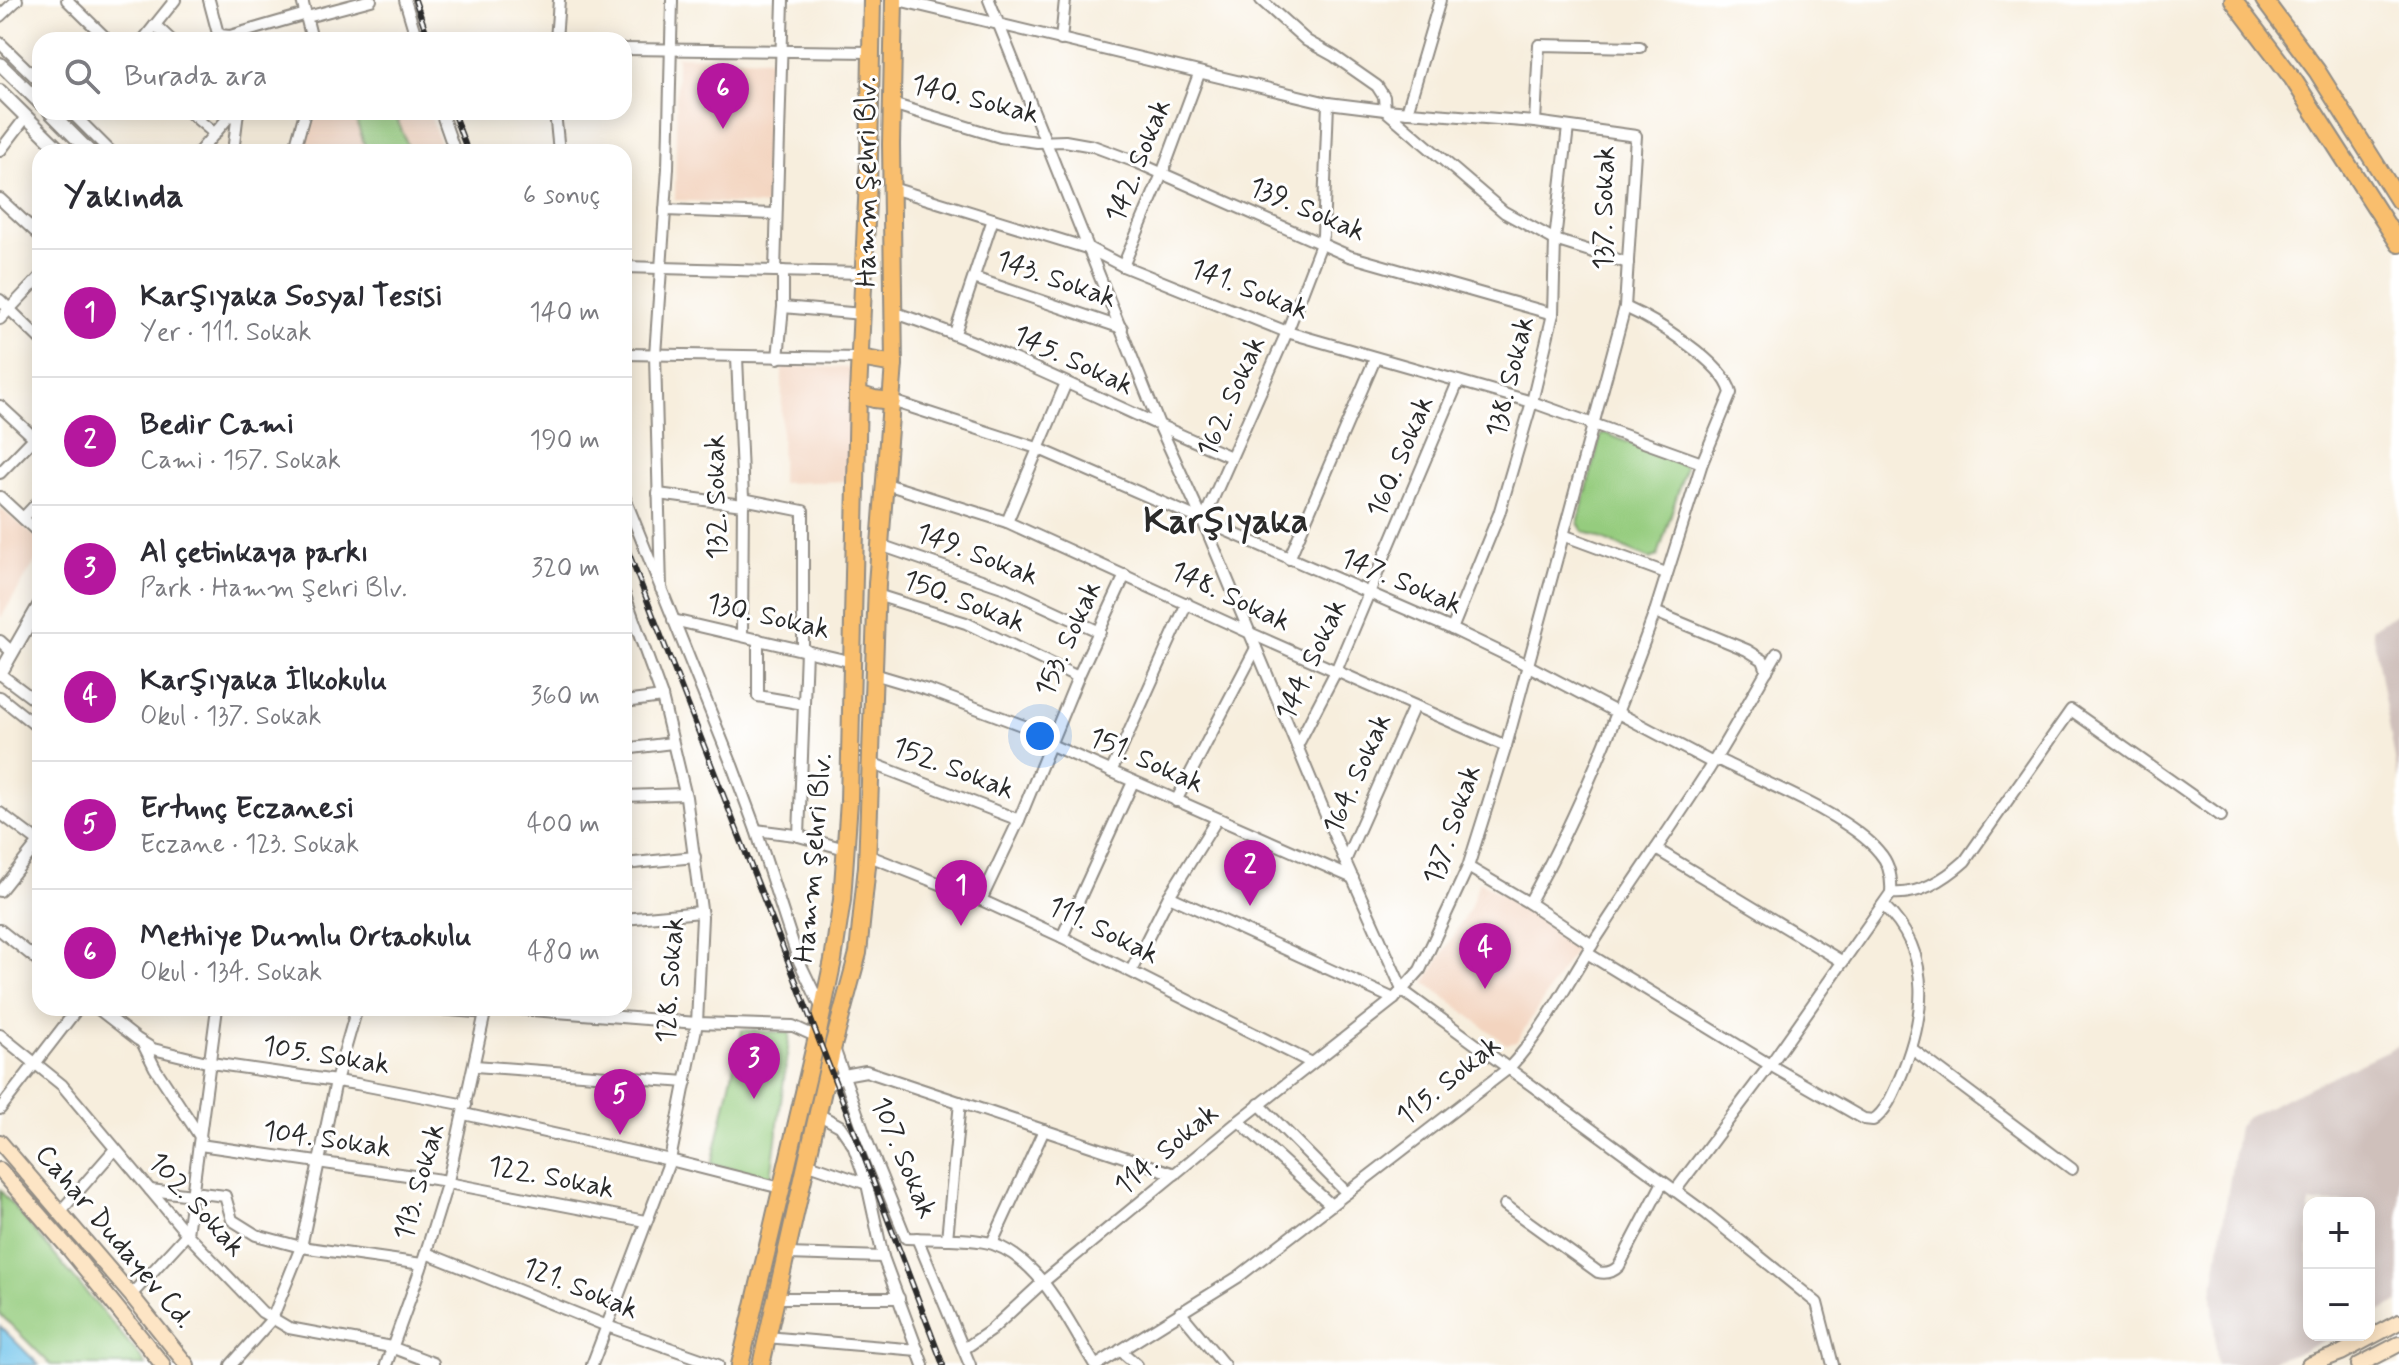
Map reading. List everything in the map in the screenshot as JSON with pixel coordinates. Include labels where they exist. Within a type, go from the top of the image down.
[{"type":"main road","name":"Hamm Şehri Blv.","points":[[740,1365],[817,1037],[842,900],[853,662],[858,394],[872,0]]},
{"type":"main road","name":"Hamm Şehri Blv.","points":[[761,1365],[833,1046],[858,953],[867,855],[877,595],[894,364],[892,104],[896,0]]},
{"type":"main road","points":[[2233,0],[2293,79],[2399,244]]},
{"type":"main road","points":[[2264,0],[2317,71],[2399,201]]},
{"type":"main road","points":[[860,358],[894,364]]},
{"type":"main road","points":[[858,394],[892,401]]},
{"type":"main road","name":"Cahar Dudayev Cd.","points":[[0,1142],[187,1365]]},
{"type":"main road","name":"Cahar Dudayev Cd.","points":[[0,1170],[70,1250],[163,1365]]},
{"type":"main road","points":[[2309,1365],[2341,1353],[2399,1322]]},
{"type":"main road","points":[[2359,1365],[2399,1344]]},
{"type":"street","points":[[0,16],[17,0]]},
{"type":"street","points":[[67,0],[100,32]]},
{"type":"street","points":[[209,0],[218,32]]},
{"type":"street","points":[[302,0],[310,32]]},
{"type":"street","points":[[260,32],[306,16],[371,0]]},
{"type":"street","points":[[405,0],[415,32]]},
{"type":"street","points":[[557,32],[559,0]]},
{"type":"street","points":[[661,589],[655,355],[665,210],[672,0]]},
{"type":"street","points":[[778,358],[783,307],[776,214],[783,0]]},
{"type":"street","name":"137. Sokak","points":[[896,0],[1328,103],[1535,122],[1636,136],[1625,307],[1506,746],[1468,867],[1420,970],[1398,995]]},
{"type":"street","points":[[989,0],[1160,427],[1203,521],[1353,878],[1398,995]]},
{"type":"street","points":[[1061,40],[1065,0]]},
{"type":"street","points":[[1261,0],[1307,41],[1377,86],[1384,97],[1385,110],[1504,212],[1555,240],[1628,263]]},
{"type":"street","points":[[1407,112],[1440,0]]},
{"type":"street","points":[[149,32],[170,2]]},
{"type":"street","points":[[155,25],[162,32]]},
{"type":"street","points":[[0,43],[32,74]]},
{"type":"street","points":[[1535,122],[1539,45],[1640,47]]},
{"type":"street","points":[[632,49],[871,52]]},
{"type":"street","points":[[0,64],[32,95]]},
{"type":"street","name":"142. Sokak","points":[[1123,266],[1162,174],[1199,74]]},
{"type":"street","points":[[0,91],[54,144]]},
{"type":"street","name":"162. Sokak","points":[[1203,521],[1287,332],[1321,244],[1328,103]]},
{"type":"street","name":"140. Sokak","points":[[892,104],[1000,137],[1047,143]]},
{"type":"street","points":[[0,151],[26,117]]},
{"type":"street","points":[[58,120],[82,144]]},
{"type":"street","points":[[80,120],[103,144]]},
{"type":"street","points":[[198,120],[215,134]]},
{"type":"street","points":[[206,144],[228,120]]},
{"type":"street","points":[[234,144],[235,120]]},
{"type":"street","points":[[296,144],[304,120]]},
{"type":"street","points":[[444,120],[452,144]]},
{"type":"street","points":[[556,120],[558,144]]},
{"type":"street","name":"138. Sokak","points":[[1452,629],[1499,514],[1532,402],[1553,314],[1555,240],[1568,127]]},
{"type":"street","name":"139. Sokak","points":[[1047,143],[1065,141],[1093,146],[1349,256],[1553,314]]},
{"type":"street","name":"141. Sokak","points":[[892,188],[1090,249],[1123,266],[1287,332],[1532,402],[1702,463]]},
{"type":"street","points":[[0,199],[32,229]]},
{"type":"street","points":[[665,210],[776,214]]},
{"type":"street","points":[[955,333],[993,219]]},
{"type":"street","points":[[632,267],[864,273]]},
{"type":"street","name":"143. Sokak","points":[[974,278],[1122,328]]},
{"type":"street","points":[[0,319],[32,286]]},
{"type":"street","points":[[0,300],[32,331]]},
{"type":"street","points":[[783,307],[862,314]]},
{"type":"street","points":[[1529,903],[1553,860],[1618,713],[1655,612],[1702,463],[1731,393],[1729,382],[1705,357],[1643,315],[1625,307]]},
{"type":"street","name":"145. Sokak","points":[[893,312],[955,333],[1231,457]]},
{"type":"street","points":[[632,354],[860,358]]},
{"type":"street","name":"132. Sokak","points":[[737,357],[743,502],[742,635]]},
{"type":"street","points":[[1289,559],[1375,359]]},
{"type":"street","name":"160. Sokak","points":[[1369,594],[1458,382]]},
{"type":"street","points":[[1007,522],[1066,383]]},
{"type":"street","name":"147. Sokak","points":[[892,401],[1037,448],[1452,629],[1527,665],[1709,761],[1721,761],[1833,817],[1879,851],[1889,871],[1891,893]]},
{"type":"street","points":[[0,406],[32,435]]},
{"type":"street","points":[[0,473],[32,444]]},
{"type":"street","name":"148. Sokak","points":[[886,484],[1007,522],[1506,746]]},
{"type":"street","points":[[658,494],[803,511],[804,704],[799,836]]},
{"type":"street","points":[[0,497],[32,526]]},
{"type":"street","points":[[23,518],[32,508]]},
{"type":"street","points":[[632,516],[756,830],[798,959],[822,1011]]},
{"type":"street","points":[[1563,535],[1666,573]]},
{"type":"street","name":"149. Sokak","points":[[880,545],[1005,588],[1100,632]]},
{"type":"street","name":"153. Sokak","points":[[981,900],[1125,575]]},
{"type":"street","name":"144. Sokak","points":[[1297,746],[1336,671],[1369,594]]},
{"type":"street","name":"150. Sokak","points":[[877,595],[966,623],[1078,677]]},
{"type":"street","points":[[1111,772],[1187,603]]},
{"type":"street","points":[[1655,612],[1747,650],[1763,660],[1767,671]]},
{"type":"street","points":[[32,618],[0,674],[32,698]]},
{"type":"street","name":"130. Sokak","points":[[673,620],[853,662]]},
{"type":"street","name":"128. Sokak","points":[[592,1365],[670,1160],[697,1023],[701,912],[685,794],[662,697],[632,627]]},
{"type":"street","points":[[758,639],[758,696],[804,704]]},
{"type":"street","points":[[0,641],[12,652]]},
{"type":"street","points":[[1176,801],[1256,648]]},
{"type":"street","name":"115. Sokak","points":[[1096,1365],[1238,1277],[1509,1068],[1529,1046],[1560,1000],[1589,949],[1713,761],[1777,653]]},
{"type":"street","name":"151. Sokak","points":[[874,674],[931,691],[1024,726],[1049,744],[1353,878]]},
{"type":"street","points":[[0,697],[32,723]]},
{"type":"street","points":[[632,701],[662,697]]},
{"type":"street","name":"164. Sokak","points":[[1345,861],[1414,706]]},
{"type":"street","points":[[1675,1191],[1770,1065],[1891,893],[1903,894],[1921,889],[1949,875],[1965,861],[2071,710],[2221,816]]},
{"type":"street","points":[[632,748],[672,743]]},
{"type":"street","name":"152. Sokak","points":[[871,763],[1019,820]]},
{"type":"street","points":[[1062,937],[1133,782]]},
{"type":"street","points":[[632,796],[685,794]]},
{"type":"street","points":[[0,813],[32,837]]},
{"type":"street","points":[[1131,971],[1169,896],[1217,819]]},
{"type":"street","points":[[756,830],[799,836],[845,849]]},
{"type":"street","points":[[1656,849],[1843,962]]},
{"type":"street","points":[[0,891],[32,851]]},
{"type":"street","name":"111. Sokak","points":[[867,855],[981,900],[1062,937],[1312,1063]]},
{"type":"street","points":[[632,863],[695,857]]},
{"type":"street","points":[[1468,867],[1529,903],[1589,949],[1770,1065],[1870,1120],[1880,1114],[1895,1089],[1912,1049],[1921,1008],[1915,953],[1905,932],[1883,905]]},
{"type":"street","points":[[1169,896],[1398,995],[1509,1068],[1707,1214],[1817,1303],[1833,1365]]},
{"type":"street","points":[[632,918],[701,912]]},
{"type":"street","points":[[0,930],[32,956]]},
{"type":"street","name":"114. Sokak","points":[[964,1349],[990,1331],[1043,1282],[1259,1104],[1398,995]]},
{"type":"street","points":[[0,1109],[72,1016]]},
{"type":"street","name":"105. Sokak","points":[[107,1016],[153,1049],[211,1063],[336,1081],[781,1188]]},
{"type":"street","points":[[131,1295],[187,1234],[216,1016]]},
{"type":"street","points":[[231,1365],[272,1319],[301,1247],[336,1081],[355,1016]]},
{"type":"street","name":"113. Sokak","points":[[386,1365],[448,1182],[485,1016]]},
{"type":"street","points":[[608,1016],[793,1026],[817,1037]]},
{"type":"street","name":"102. Sokak","points":[[0,1035],[62,1085],[187,1234],[262,1312],[289,1328],[391,1347],[435,1364]]},
{"type":"street","points":[[142,1043],[200,1141]]},
{"type":"street","name":"107. Sokak","points":[[833,1046],[906,1238],[992,1243],[1028,1264],[1096,1365]]},
{"type":"street","points":[[1912,1049],[2072,1169]]},
{"type":"street","points":[[475,1066],[686,1082]]},
{"type":"street","points":[[824,1088],[844,1075],[866,1071],[1175,1174]]},
{"type":"street","points":[[947,1239],[960,1102]]},
{"type":"street","points":[[1259,1104],[1347,1193]]},
{"type":"street","points":[[818,1114],[840,1126],[853,1145],[867,1184],[883,1257],[923,1365]]},
{"type":"street","points":[[1239,1121],[1331,1205]]},
{"type":"street","points":[[992,1243],[1044,1130]]},
{"type":"street","name":"104. Sokak","points":[[200,1141],[318,1163],[448,1182]]},
{"type":"street","points":[[60,1212],[115,1149]]},
{"type":"street","points":[[806,1163],[867,1184]]},
{"type":"street","name":"122. Sokak","points":[[448,1182],[645,1221]]},
{"type":"street","points":[[1505,1205],[1598,1272],[1605,1273],[1619,1266],[1663,1182]]},
{"type":"street","points":[[150,1190],[193,1193]]},
{"type":"street","name":"121. Sokak","points":[[193,1193],[225,1196],[232,1220],[256,1235],[301,1247],[424,1258],[718,1365]]},
{"type":"street","points":[[917,1238],[970,1365]]},
{"type":"street","points":[[787,1254],[883,1257]]},
{"type":"street","points":[[777,1298],[899,1298]]},
{"type":"street","points":[[1180,1312],[1224,1365]]},
{"type":"street","points":[[766,1337],[918,1350]]},
{"type":"street","points":[[1120,1350],[1137,1365]]},
{"type":"shaded area","points":[[677,56],[772,59],[770,206],[675,200]]},
{"type":"shaded area","points":[[308,120],[432,120],[440,144],[300,144]]},
{"type":"shaded area","points":[[782,366],[853,368],[848,481],[781,483]]},
{"type":"shaded area","points":[[0,508],[32,534],[32,567],[0,619]]},
{"type":"shaded area","points":[[2399,612],[2399,782],[2372,628]]},
{"type":"shaded area","points":[[1479,881],[1581,941],[1516,1042],[1506,1044],[1425,982],[1470,908]]},
{"type":"shaded area","points":[[2399,1045],[2399,1302],[2375,1314],[2375,1197],[2303,1197],[2303,1341],[2322,1341],[2260,1365],[2217,1365],[2212,1294],[2238,1127],[2246,1117]]},
{"type":"green space","points":[[356,120],[397,120],[407,144],[364,144]]},
{"type":"green space","points":[[1605,433],[1684,465],[1658,556],[1650,559],[1583,531],[1578,523],[1601,435]]},
{"type":"green space","points":[[742,1030],[790,1033],[771,1178],[712,1164]]},
{"type":"green space","points":[[0,1190],[146,1365],[51,1365],[0,1314]]},
{"type":"water","points":[[0,1326],[39,1365],[0,1365]]},
{"type":"railway","points":[[415,0],[426,32]]},
{"type":"railway","points":[[456,120],[465,144]]},
{"type":"railway","points":[[632,561],[943,1365]]},
{"type":"place","name":"Methiye Dumlu Ortaokulu","points":[[723,129]]},
{"type":"place","name":"Bedir Cami","points":[[1250,906]]},
{"type":"place","name":"Karşıyaka Sosyal Tesisi","points":[[961,926]]},
{"type":"place","name":"Karşıyaka İlkokulu","points":[[1485,989]]},
{"type":"place","name":"Al çetinkaya parkı","points":[[754,1099]]},
{"type":"place","name":"Ertunç Eczanesi","points":[[620,1135]]},
{"type":"district","name":"Karşıyaka","points":[[1226,522]]}]
